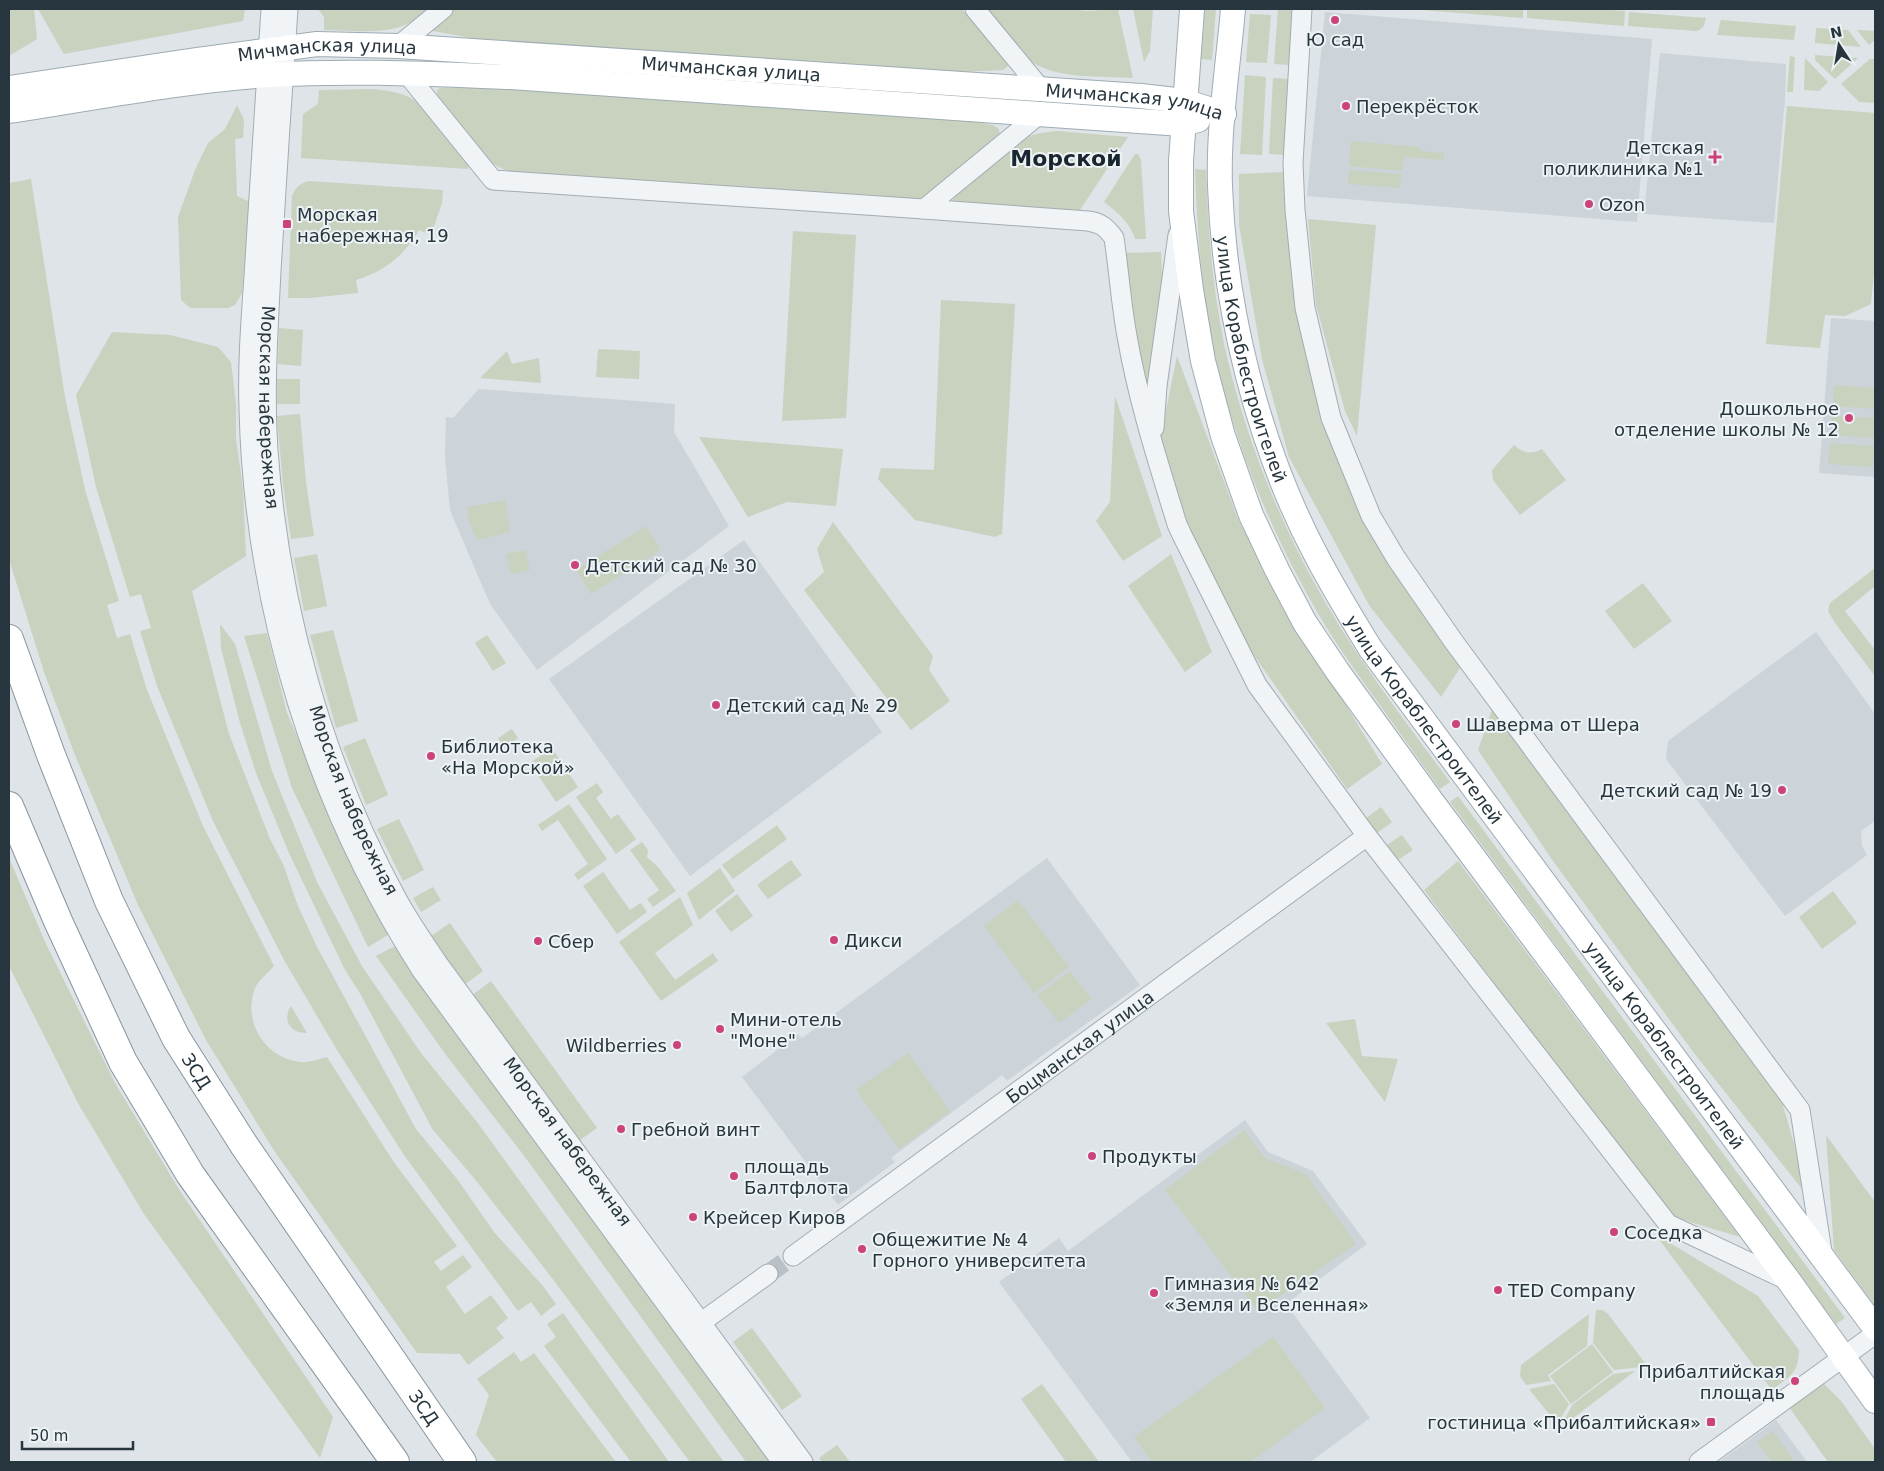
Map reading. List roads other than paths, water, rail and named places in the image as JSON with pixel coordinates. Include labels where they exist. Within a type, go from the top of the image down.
[{"type":"highway","name":"ЗСД","points":[[9,638],[51,755],[109,900],[176,1038],[244,1145],[462,1462]]},
{"type":"highway","points":[[9,806],[58,921],[123,1062],[190,1174],[395,1462]]},
{"type":"main road","points":[[1192,9],[1183,112],[1181,211],[1190,290],[1203,362],[1223,436],[1251,515],[1277,570],[1305,622],[1433,803],[1788,1281],[1875,1402]]},
{"type":"main road","name":"улица Кораблестроителей","points":[[1233,9],[1220,169],[1222,211],[1230,282],[1242,351],[1260,420],[1290,500],[1314,552],[1370,648],[1875,1328]]},
{"type":"main road","name":"Мичманская улица","points":[[9,88],[318,44],[398,46],[1140,96],[1183,112]]},
{"type":"main road","name":"Мичманская улица","points":[[9,111],[197,82],[275,75],[407,74],[511,77],[1041,113],[1183,112],[1224,114]]},
{"type":"street","name":"Морская набережная","points":[[271,9],[277,49]]},
{"type":"street","name":"Морская набережная","points":[[288,9],[277,49],[275,75],[266,371],[268,448],[276,523],[291,609],[304,666],[328,743],[370,843],[398,900],[416,931],[694,1328],[782,1462]]},
{"type":"street","points":[[398,46],[443,9]]},
{"type":"street","points":[[975,9],[1041,89]]},
{"type":"street","points":[[1302,9],[1293,163],[1295,210],[1305,308],[1331,418],[1371,516],[1396,558],[1459,649],[1800,1110],[1824,1259]]},
{"type":"street","points":[[407,74],[493,180],[1098,223],[1107,228],[1114,238],[1127,337],[1153,448],[1182,535],[1257,685],[1367,836],[1668,1224],[1788,1281]]},
{"type":"street","points":[[924,210],[1041,113]]},
{"type":"street","points":[[1153,448],[1157,386],[1181,211]]},
{"type":"street","name":"Боцманская улица","points":[[793,1256],[1367,836]]},
{"type":"street","points":[[694,1328],[768,1274]]},
{"type":"street","name":"Морская набережная","points":[[694,1328],[803,1462]]},
{"type":"street","points":[[1699,1462],[1875,1334]]},
{"type":"tunnel","points":[[768,1274],[793,1256]]},
{"type":"place","name":"Ю сад","points":[[1335,20]]},
{"type":"place","name":"Перекрёсток","points":[[1346,106]]},
{"type":"place","name":"Детская поликлиника №1","points":[[1715,157]]},
{"type":"place","name":"Ozon","points":[[1589,204]]},
{"type":"place","name":"Морская набережная, 19","points":[[287,224]]},
{"type":"place","name":"Дошкольное отделение школы № 12","points":[[1849,418]]},
{"type":"place","name":"Детский сад № 30","points":[[575,565]]},
{"type":"place","name":"Детский сад № 29","points":[[716,705]]},
{"type":"place","name":"Шаверма от Шера","points":[[1456,724]]},
{"type":"place","name":"Библиотека «На Морской»","points":[[431,756]]},
{"type":"place","name":"Детский сад № 19","points":[[1782,790]]},
{"type":"place","name":"Дикси","points":[[834,940]]},
{"type":"place","name":"Сбер","points":[[538,941]]},
{"type":"place","name":"Мини-отель \"Моне\"","points":[[720,1029]]},
{"type":"place","name":"Wildberries","points":[[677,1045]]},
{"type":"place","name":"Гребной винт","points":[[621,1129]]},
{"type":"place","name":"Продукты","points":[[1092,1156]]},
{"type":"place","name":"площадь Балтфлота","points":[[734,1176]]},
{"type":"place","name":"Крейсер Киров","points":[[693,1217]]},
{"type":"place","name":"Соседка","points":[[1614,1232]]},
{"type":"place","name":"Общежитие № 4 Горного университета","points":[[862,1249]]},
{"type":"place","name":"TED Company","points":[[1498,1290]]},
{"type":"place","name":"Гимназия № 642 «Земля и Вселенная»","points":[[1154,1293]]},
{"type":"place","name":"Прибалтийская площадь","points":[[1795,1381]]},
{"type":"place","name":"гостиница «Прибалтийская»","points":[[1711,1422]]},
{"type":"district","name":"Морской","points":[[1066,158]]}]
